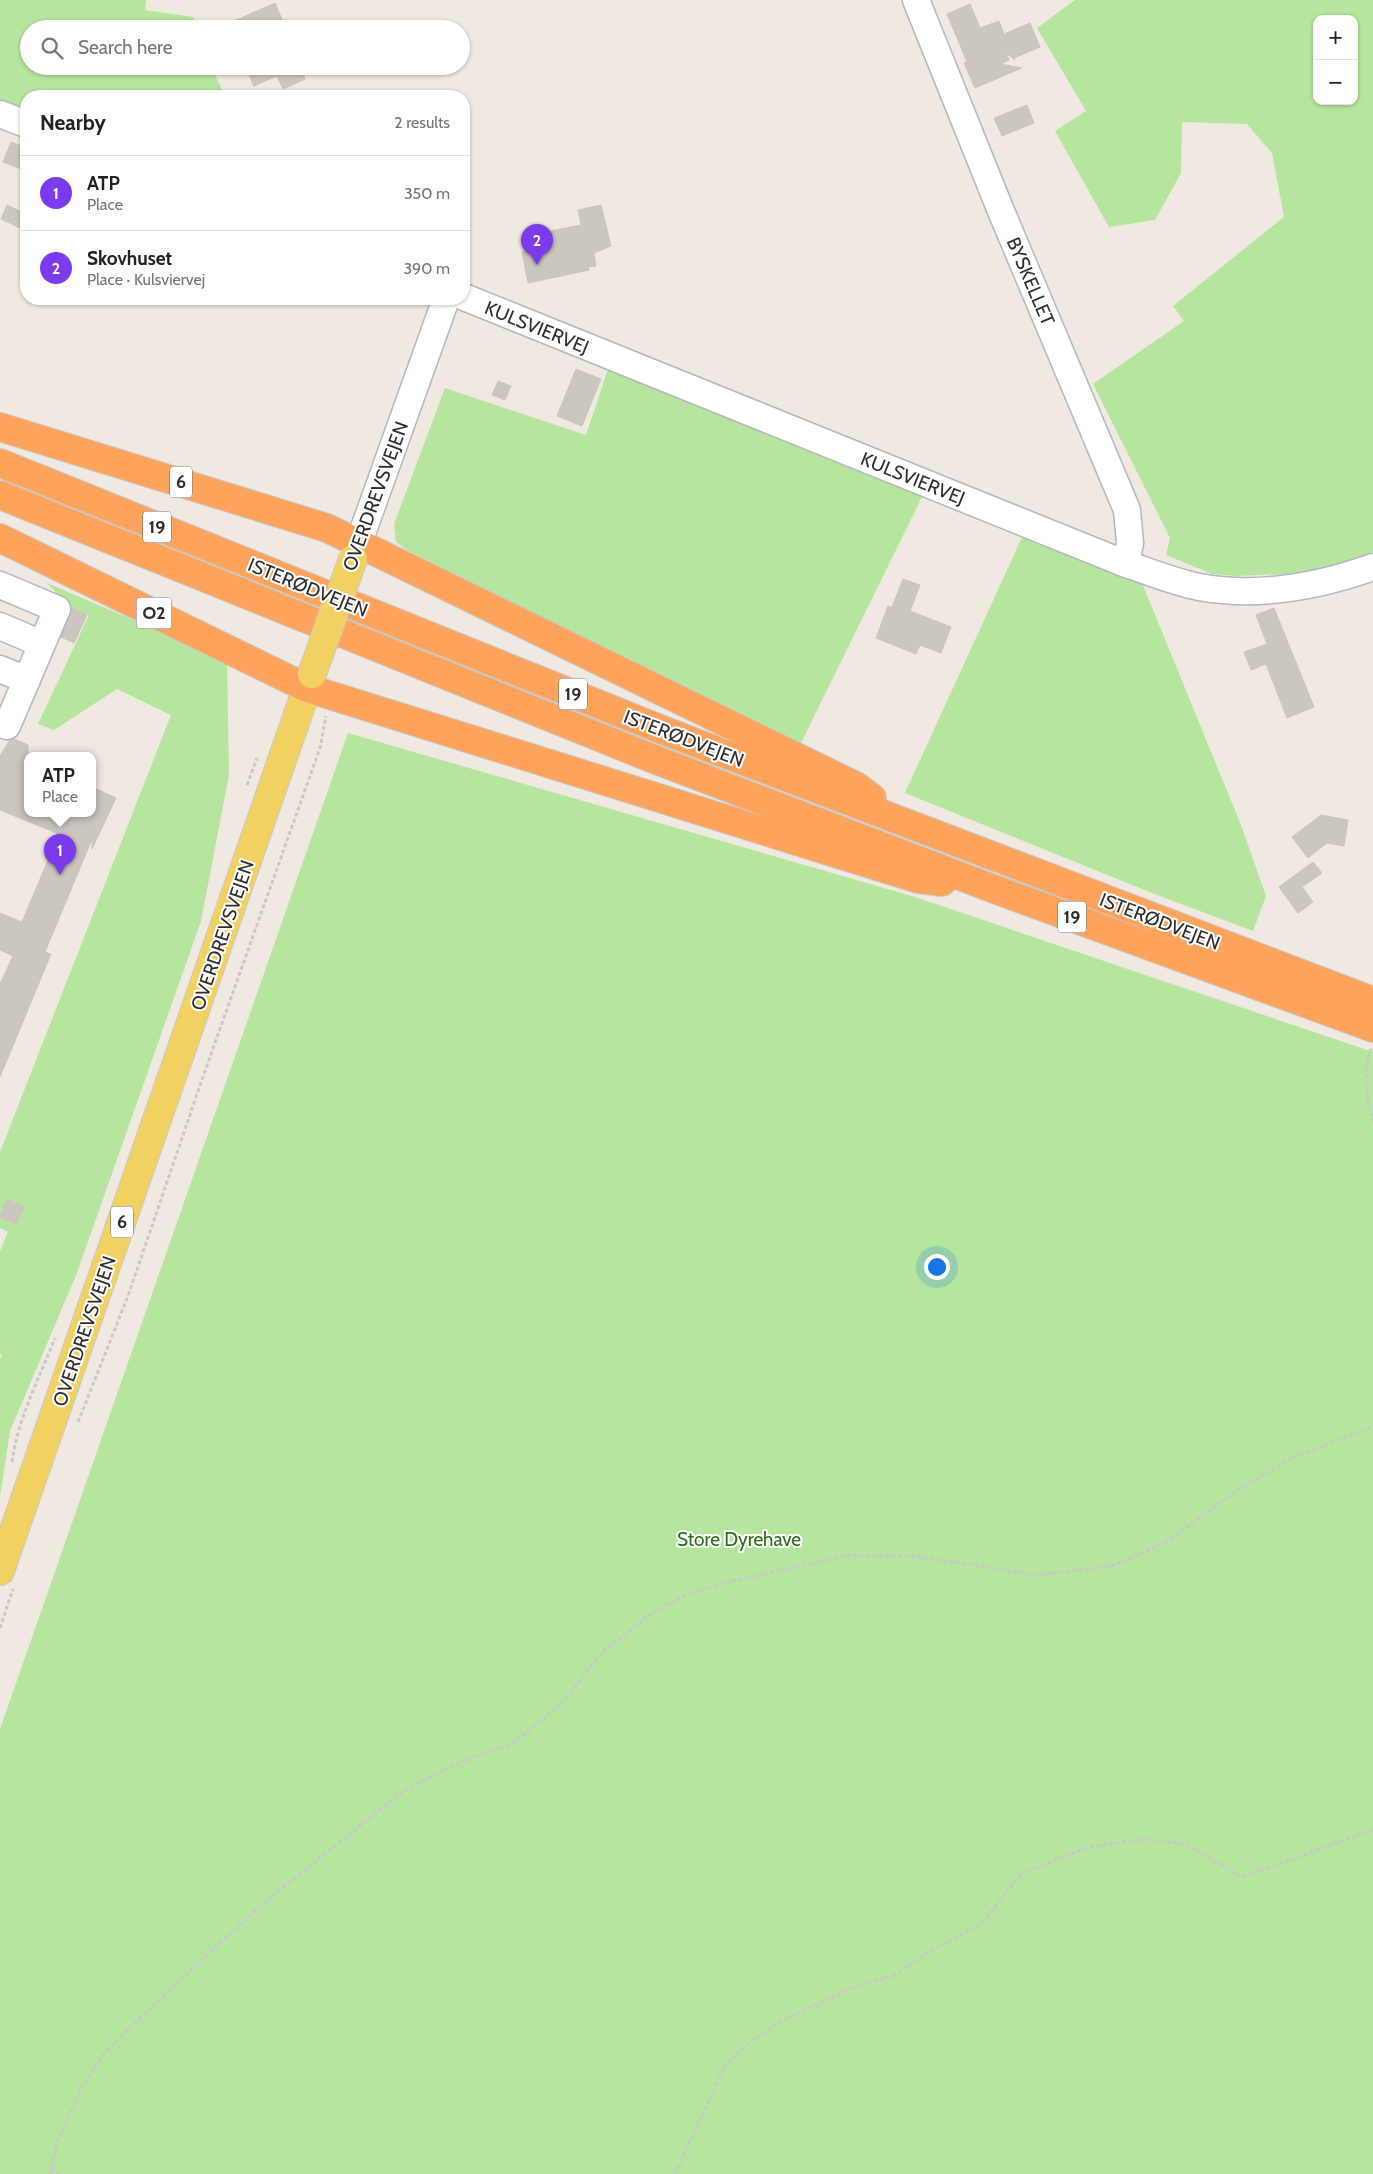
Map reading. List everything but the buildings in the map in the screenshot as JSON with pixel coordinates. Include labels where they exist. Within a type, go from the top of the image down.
[{"type":"highway","name":"6","points":[[0,427],[327,528],[356,551]]},
{"type":"highway","name":"ISTERØDVEJEN","points":[[0,463],[656,727],[902,823],[1373,1001]]},
{"type":"highway","name":"ISTERØDVEJEN","points":[[0,495],[651,758],[994,888],[1373,1028]]},
{"type":"highway","name":"O2","points":[[0,538],[316,685]]},
{"type":"highway","points":[[356,551],[607,666],[856,786],[902,823]]},
{"type":"highway","points":[[316,685],[918,879],[994,888]]},
{"type":"main road","name":"OVERDREVSVEJEN","points":[[7,1578],[316,685],[356,551]]},
{"type":"street","name":"BYSKELLET","points":[[916,0],[1001,211],[1127,510],[1130,543],[1126,564]]},
{"type":"street","points":[[0,114],[20,122]]},
{"type":"street","name":"KULSVIERVEJ","points":[[470,299],[1126,564],[1198,587],[1237,592],[1284,590],[1335,581],[1373,567]]},
{"type":"street","name":"OVERDREVSVEJEN","points":[[356,551],[444,305]]},
{"type":"street","points":[[0,585],[57,609],[7,726],[0,723]]},
{"type":"street","points":[[0,626],[42,644]]},
{"type":"street","points":[[0,669],[26,680]]},
{"type":"path","points":[[76,1428],[128,1296],[206,1068],[320,748],[325,726],[316,685]]},
{"type":"path","points":[[1373,1042],[1366,1062],[1366,1093],[1373,1122]]},
{"type":"path","points":[[50,2174],[57,2143],[82,2087],[105,2052],[258,1908],[402,1792],[449,1767],[510,1744],[557,1708],[605,1650],[652,1613],[688,1594],[732,1581],[850,1555],[912,1556],[1038,1575],[1112,1566],[1165,1542],[1242,1487],[1296,1456],[1373,1427]]},
{"type":"path","points":[[0,1628],[7,1578]]},
{"type":"path","points":[[675,2174],[727,2063],[752,2041],[776,2024],[854,1987],[893,1976],[932,1950],[981,1924],[1022,1873],[1089,1847],[1143,1839],[1186,1844],[1242,1877],[1373,1830]]},
{"type":"path","points":[[51,2169],[60,2174]]},
{"type":"green space","points":[[0,0],[146,0],[145,10],[193,17],[194,20],[20,20],[20,75],[215,75],[222,90],[20,90],[20,108],[0,100]]},
{"type":"green space","points":[[1075,0],[1373,0],[1373,552],[1346,564],[1287,574],[1237,576],[1212,574],[1166,555],[1170,538],[1093,384],[1184,321],[1173,306],[1284,217],[1272,153],[1247,124],[1182,122],[1181,173],[1155,220],[1109,227],[1055,131],[1086,111],[1037,28]]},
{"type":"green space","points":[[608,369],[924,493],[799,747],[405,549],[396,542],[394,524],[445,388],[586,435]]},
{"type":"green space","points":[[1023,535],[1142,583],[1241,825],[1266,896],[1253,931],[1152,893],[905,793]]},
{"type":"green space","points":[[47,583],[227,660],[229,775],[201,921],[77,1273],[10,1431],[0,1497],[0,1359],[2,1355],[0,1353],[0,1251],[8,1232],[0,1228],[0,1152],[171,715],[117,689],[54,730],[38,724],[89,615],[72,609]]},
{"type":"green space","name":"Store Dyrehave","points":[[348,733],[915,897],[1373,1052],[1373,2174],[0,2174],[0,1729]]},
{"type":"place","name":"Skovhuset","points":[[537,265]]},
{"type":"place","name":"ATP","points":[[60,875]]}]
